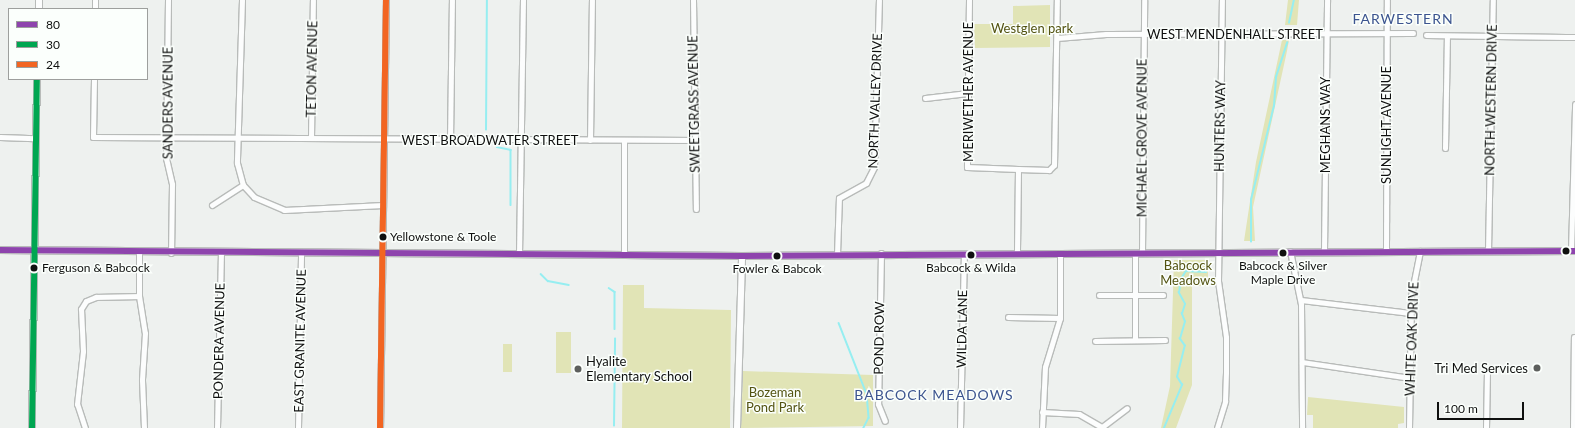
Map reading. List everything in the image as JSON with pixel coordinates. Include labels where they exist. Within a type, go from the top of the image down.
[{"type":"street","name":"SANDERS AVENUE","points":[[168,0],[166,158],[172,184],[171,253]]},
{"type":"street","points":[[242,0],[240,139],[237,163],[243,185],[254,197],[284,210],[383,204]]},
{"type":"street","name":"TETON AVENUE","points":[[311,138],[313,0]]},
{"type":"street","points":[[380,428],[386,0]]},
{"type":"street","points":[[450,140],[452,0]]},
{"type":"street","points":[[519,254],[523,0]]},
{"type":"street","points":[[590,140],[592,0]]},
{"type":"street","name":"SWEETGRASS AVENUE","points":[[693,0],[696,209]]},
{"type":"street","name":"NORTH VALLEY DRIVE","points":[[837,254],[838,198],[866,183],[874,167],[879,0]]},
{"type":"street","name":"MERIWETHER AVENUE","points":[[969,0],[967,167],[1018,170]]},
{"type":"street","points":[[1017,254],[1018,170],[1048,170],[1054,165],[1057,0]]},
{"type":"street","name":"MICHAEL GROVE AVENUE","points":[[1135,340],[1144,0]]},
{"type":"street","name":"HUNTERS WAY","points":[[1217,428],[1225,401],[1226,344],[1219,300],[1218,251],[1222,0]]},
{"type":"street","name":"MEGHANS WAY","points":[[1324,250],[1325,34],[1327,0]]},
{"type":"street","name":"SUNLIGHT AVENUE","points":[[1386,250],[1387,0]]},
{"type":"street","name":"NORTH WESTERN DRIVE","points":[[1488,251],[1492,0]]},
{"type":"street","name":"WEST MENDENHALL STREET","points":[[1057,38],[1142,34],[1413,33]]},
{"type":"street","points":[[1426,35],[1575,37]]},
{"type":"street","points":[[1445,148],[1447,36]]},
{"type":"street","points":[[32,428],[37,80]]},
{"type":"street","name":"WEST BROADWATER STREET","points":[[94,80],[93,137],[240,139],[311,138],[384,140],[695,140]]},
{"type":"street","points":[[925,98],[968,93]]},
{"type":"street","points":[[0,250],[171,253],[624,254],[742,256],[881,253],[964,255],[1324,250],[1573,251],[1575,104]]},
{"type":"street","points":[[0,137],[35,138]]},
{"type":"street","points":[[624,141],[624,254]]},
{"type":"street","points":[[212,205],[243,185]]},
{"type":"street","points":[[1290,251],[1301,300],[1302,428]]},
{"type":"street","name":"WHITE OAK DRIVE","points":[[1409,428],[1410,313],[1420,251]]},
{"type":"street","points":[[139,252],[139,296],[145,333],[142,380],[144,428]]},
{"type":"street","name":"PONDERA AVENUE","points":[[217,428],[221,253]]},
{"type":"street","name":"POND ROW","points":[[881,253],[878,404],[885,421]]},
{"type":"street","name":"EAST GRANITE AVENUE","points":[[298,428],[301,254]]},
{"type":"street","points":[[1042,428],[1045,367],[1060,318],[1060,254]]},
{"type":"street","name":"WILDA LANE","points":[[960,428],[964,255]]},
{"type":"street","points":[[737,428],[742,256]]},
{"type":"street","points":[[1099,295],[1163,295]]},
{"type":"street","points":[[85,428],[77,404],[82,352],[81,309],[86,301],[96,297],[139,296]]},
{"type":"street","points":[[1301,300],[1410,313]]},
{"type":"street","points":[[1008,317],[1060,318]]},
{"type":"street","points":[[1573,428],[1574,337]]},
{"type":"street","points":[[1095,341],[1165,340]]},
{"type":"street","points":[[1302,362],[1410,378]]},
{"type":"street","points":[[1486,428],[1487,373]]},
{"type":"street","points":[[1042,412],[1079,414],[1102,427],[1127,408]]},
{"type":"green space","points":[[1288,0],[1299,0],[1297,25],[1285,25]]},
{"type":"green space","name":"Westglen park","points":[[1050,5],[1050,47],[975,48],[974,24],[1013,24],[1013,6]]},
{"type":"green space","points":[[1282,40],[1289,40],[1253,207],[1255,241],[1244,241],[1256,162]]},
{"type":"green space","name":"Babcock Meadows","points":[[1174,260],[1208,260],[1208,286],[1192,286],[1192,385],[1176,428],[1161,428],[1170,386]]},
{"type":"green space","points":[[623,285],[644,285],[644,308],[731,310],[730,428],[622,428]]},
{"type":"green space","points":[[556,332],[571,332],[571,373],[556,373]]},
{"type":"green space","points":[[503,344],[512,344],[512,372],[503,372]]},
{"type":"green space","name":"Bozeman Pond Park","points":[[743,371],[873,375],[873,426],[741,428]]},
{"type":"green space","points":[[1308,397],[1404,407],[1404,423],[1398,424],[1398,428],[1313,428],[1313,415],[1307,415]]},
{"type":"waterway","points":[[486,130],[487,0]]},
{"type":"waterway","points":[[1289,23],[1294,0]]},
{"type":"waterway","points":[[1251,242],[1251,200],[1274,106],[1276,77],[1287,43]]},
{"type":"waterway","points":[[497,147],[511,150],[511,205]]},
{"type":"waterway","points":[[1164,428],[1182,385],[1177,377],[1185,346],[1180,339],[1185,322],[1182,314],[1185,304],[1179,293],[1181,279],[1186,271],[1206,272]]},
{"type":"waterway","points":[[541,274],[548,281],[569,285]]},
{"type":"waterway","points":[[609,288],[615,292],[615,329]]},
{"type":"waterway","points":[[839,323],[867,394],[869,418],[864,428]]},
{"type":"waterway","points":[[614,426],[615,339]]},
{"type":"transit line","name":"24","points":[[380,428],[386,0]]},
{"type":"transit line","name":"30","points":[[32,428],[37,80]]},
{"type":"transit line","name":"80","points":[[0,250],[742,256],[1575,251]]},
{"type":"place","name":"Yellowstone & Toole","points":[[383,237]]},
{"type":"place","name":"Babcock & Silver Maple Drive","points":[[1283,253]]},
{"type":"place","name":"Babcock & Wilda","points":[[971,255]]},
{"type":"place","name":"Fowler & Babcok","points":[[777,256]]},
{"type":"place","name":"Ferguson & Babcock","points":[[34,268]]},
{"type":"place","name":"Tri Med Services","points":[[1537,368]]},
{"type":"place","name":"Hyalite Elementary School","points":[[578,369]]},
{"type":"district","name":"FARWESTERN","points":[[1403,19]]},
{"type":"district","name":"BABCOCK MEADOWS","points":[[934,395]]}]
